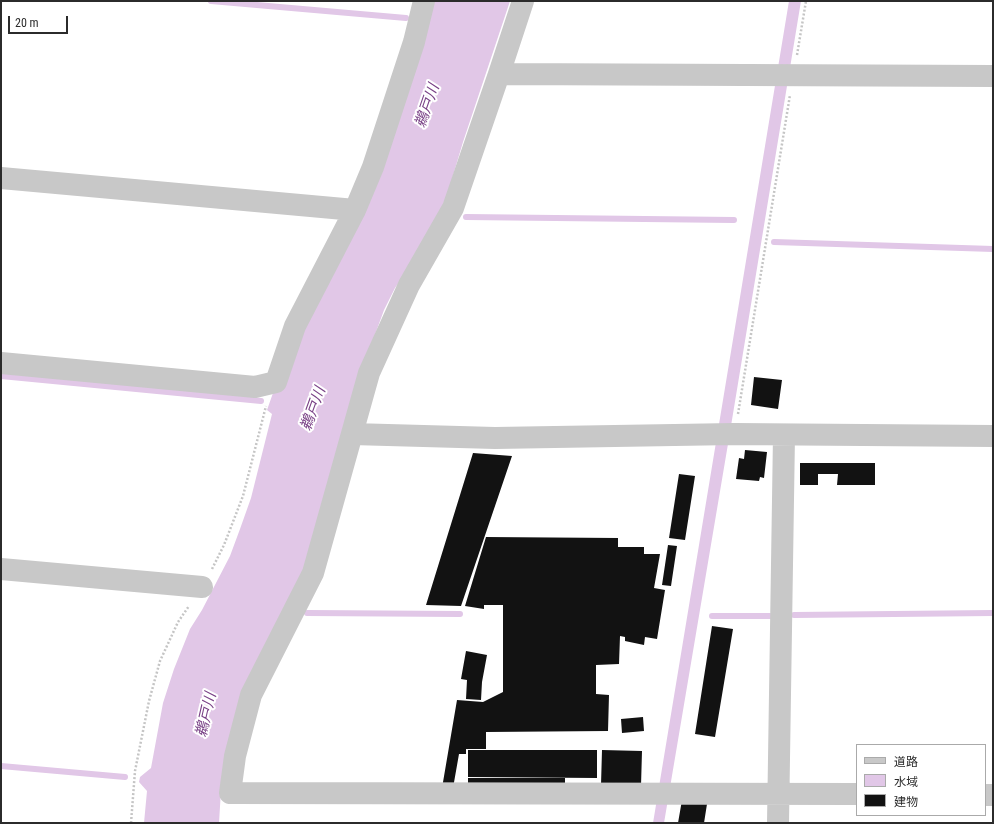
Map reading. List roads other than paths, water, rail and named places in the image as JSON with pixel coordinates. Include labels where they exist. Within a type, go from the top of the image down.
[{"type":"street","points":[[1,363],[255,387],[276,382],[295,326],[354,210],[375,160],[414,42],[424,1]]},
{"type":"street","points":[[523,1],[452,208],[409,285],[369,373],[313,573],[251,695],[235,756],[230,794],[856,794]]},
{"type":"street","points":[[499,74],[993,76]]},
{"type":"street","points":[[1,178],[354,210]]},
{"type":"street","points":[[352,434],[494,438],[724,434],[993,436]]},
{"type":"street","points":[[778,823],[784,435]]},
{"type":"street","points":[[1,569],[202,587]]},
{"type":"water","name":"鵜戸川","points":[[433,1],[510,1],[449,189],[439,215],[412,263],[395,288],[384,310],[361,373],[312,552],[221,790],[219,823],[144,823],[147,791],[139,782],[140,777],[151,768],[163,703],[174,669],[190,629],[202,610],[230,556],[251,498],[272,414],[267,410],[273,393]]},
{"type":"water","points":[[789,1],[801,1],[729,438],[664,823],[653,823]]},
{"type":"waterway","points":[[211,1],[406,18]]},
{"type":"waterway","points":[[466,217],[734,220]]},
{"type":"waterway","points":[[774,242],[993,249]]},
{"type":"waterway","points":[[1,376],[261,401]]},
{"type":"waterway","points":[[307,613],[460,614]]},
{"type":"waterway","points":[[794,615],[993,613]]},
{"type":"waterway","points":[[712,616],[770,616]]},
{"type":"waterway","points":[[1,766],[125,777]]}]
